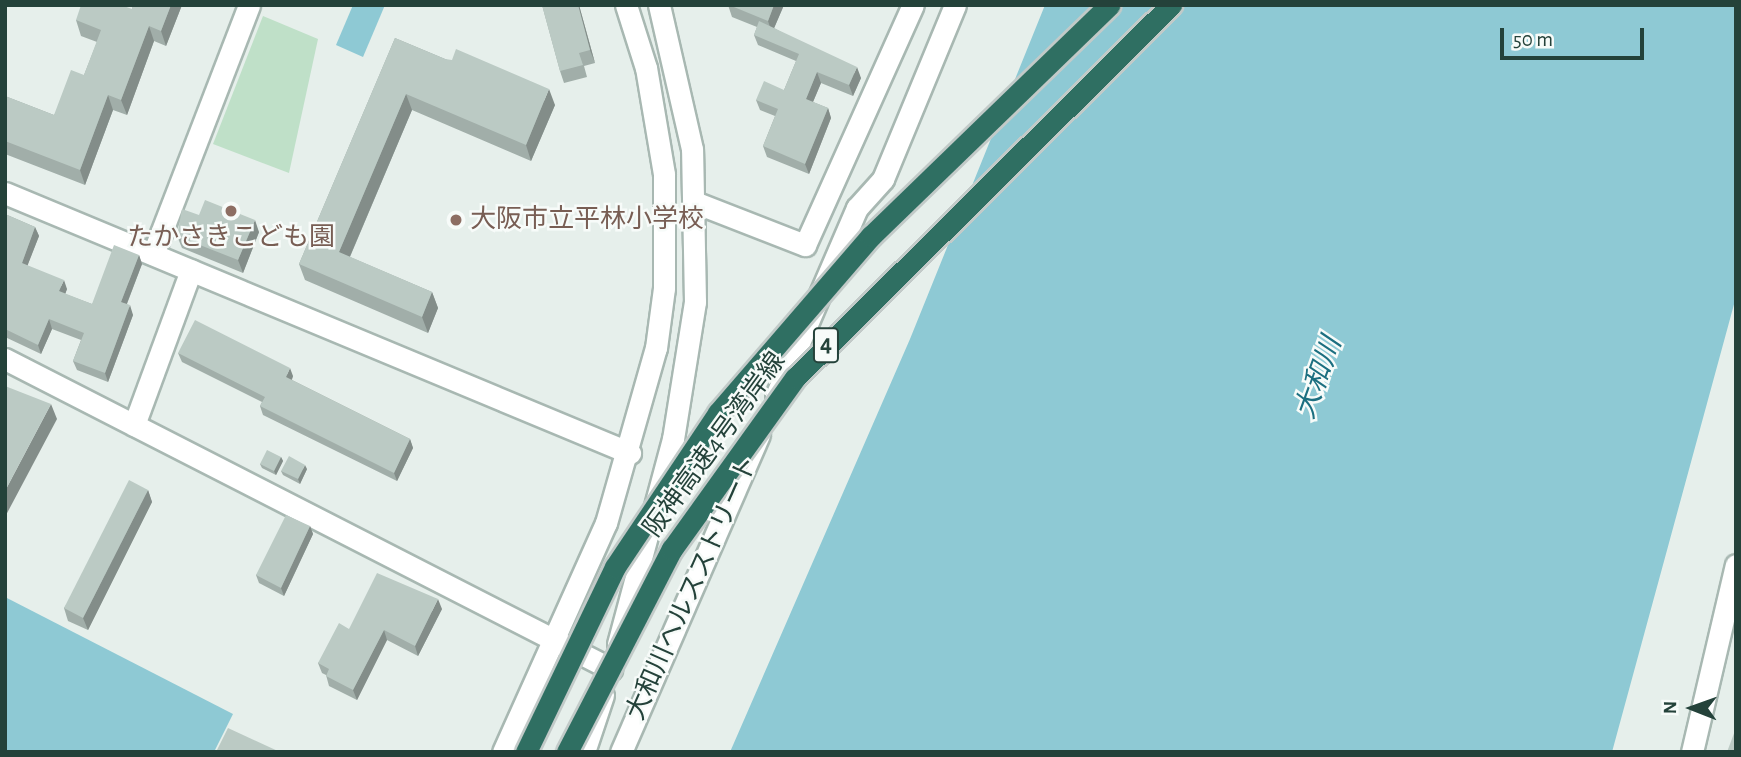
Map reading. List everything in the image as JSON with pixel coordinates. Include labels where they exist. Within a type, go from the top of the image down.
[{"type":"highway","name":"阪神高速4号湾岸線","points":[[526,752],[615,567],[718,412],[871,236],[1109,5]]},
{"type":"highway","name":"阪神高速4号湾岸線","points":[[567,752],[672,549],[795,378],[1171,5]]},
{"type":"street","points":[[153,254],[249,5]]},
{"type":"street","points":[[503,752],[553,641],[630,453],[656,348],[666,228],[657,119],[626,5]]},
{"type":"street","points":[[584,752],[611,669],[680,402],[695,302],[697,204],[684,99],[659,5]]},
{"type":"street","points":[[697,204],[805,245],[913,5]]},
{"type":"street","name":"大和川ヘルスストリート","points":[[621,752],[857,208],[883,179],[955,5]]},
{"type":"street","points":[[5,193],[630,453]]},
{"type":"street","points":[[134,425],[191,270]]},
{"type":"street","points":[[5,359],[611,669]]},
{"type":"street","points":[[1692,752],[1736,565]]},
{"type":"green space","points":[[263,16],[318,39],[289,173],[213,144]]},
{"type":"water","points":[[353,5],[385,5],[363,57],[336,45]]},
{"type":"water","name":"大和川","points":[[1045,5],[1736,5],[1736,297],[1612,752],[730,752],[910,339]]},
{"type":"water","points":[[5,597],[233,714],[214,752],[5,752]]},
{"type":"building","points":[[81,5],[121,5],[132,9],[133,5],[171,5],[161,31],[149,26],[121,100],[108,95],[80,170],[5,141],[5,96],[54,115],[71,70],[84,75],[101,30],[76,20]]},
{"type":"building","points":[[542,5],[578,5],[590,50],[579,53],[583,65],[560,71]]},
{"type":"building","points":[[729,5],[774,5],[768,21]]},
{"type":"building","points":[[759,21],[857,67],[849,85],[817,72],[806,99],[828,108],[805,164],[763,146],[778,109],[756,100],[764,81],[784,90],[799,54],[754,35]]},
{"type":"building","points":[[395,38],[445,59],[452,60],[456,49],[549,89],[526,145],[406,94],[339,252],[432,292],[422,317],[299,264]]},
{"type":"building","points":[[205,200],[255,220],[238,260],[177,236],[182,209],[199,215]]},
{"type":"building","points":[[5,214],[35,227],[22,263],[64,280],[59,291],[92,304],[114,245],[139,255],[121,302],[130,305],[105,373],[73,361],[84,333],[49,319],[38,345],[5,329]]},
{"type":"building","points":[[195,320],[290,368],[286,377],[410,439],[394,473],[260,406],[265,397],[178,353]]},
{"type":"building","points":[[5,386],[51,404],[5,491]]},
{"type":"building","points":[[267,450],[281,457],[274,471],[260,464]]},
{"type":"building","points":[[289,456],[305,465],[298,479],[281,471]]},
{"type":"building","points":[[129,480],[148,490],[83,618],[64,608]]},
{"type":"building","points":[[286,515],[310,526],[281,588],[256,575]]},
{"type":"building","points":[[377,573],[438,599],[415,646],[384,630],[353,690],[326,676],[329,669],[318,663],[339,623],[349,629]]},
{"type":"building","points":[[228,728],[280,752],[216,752]]},
{"type":"building","points":[[1736,728],[1736,752],[1727,752]]},
{"type":"place","name":"たかさきこども園","points":[[231,211]]},
{"type":"place","name":"大阪市立平林小学校","points":[[456,220]]}]
